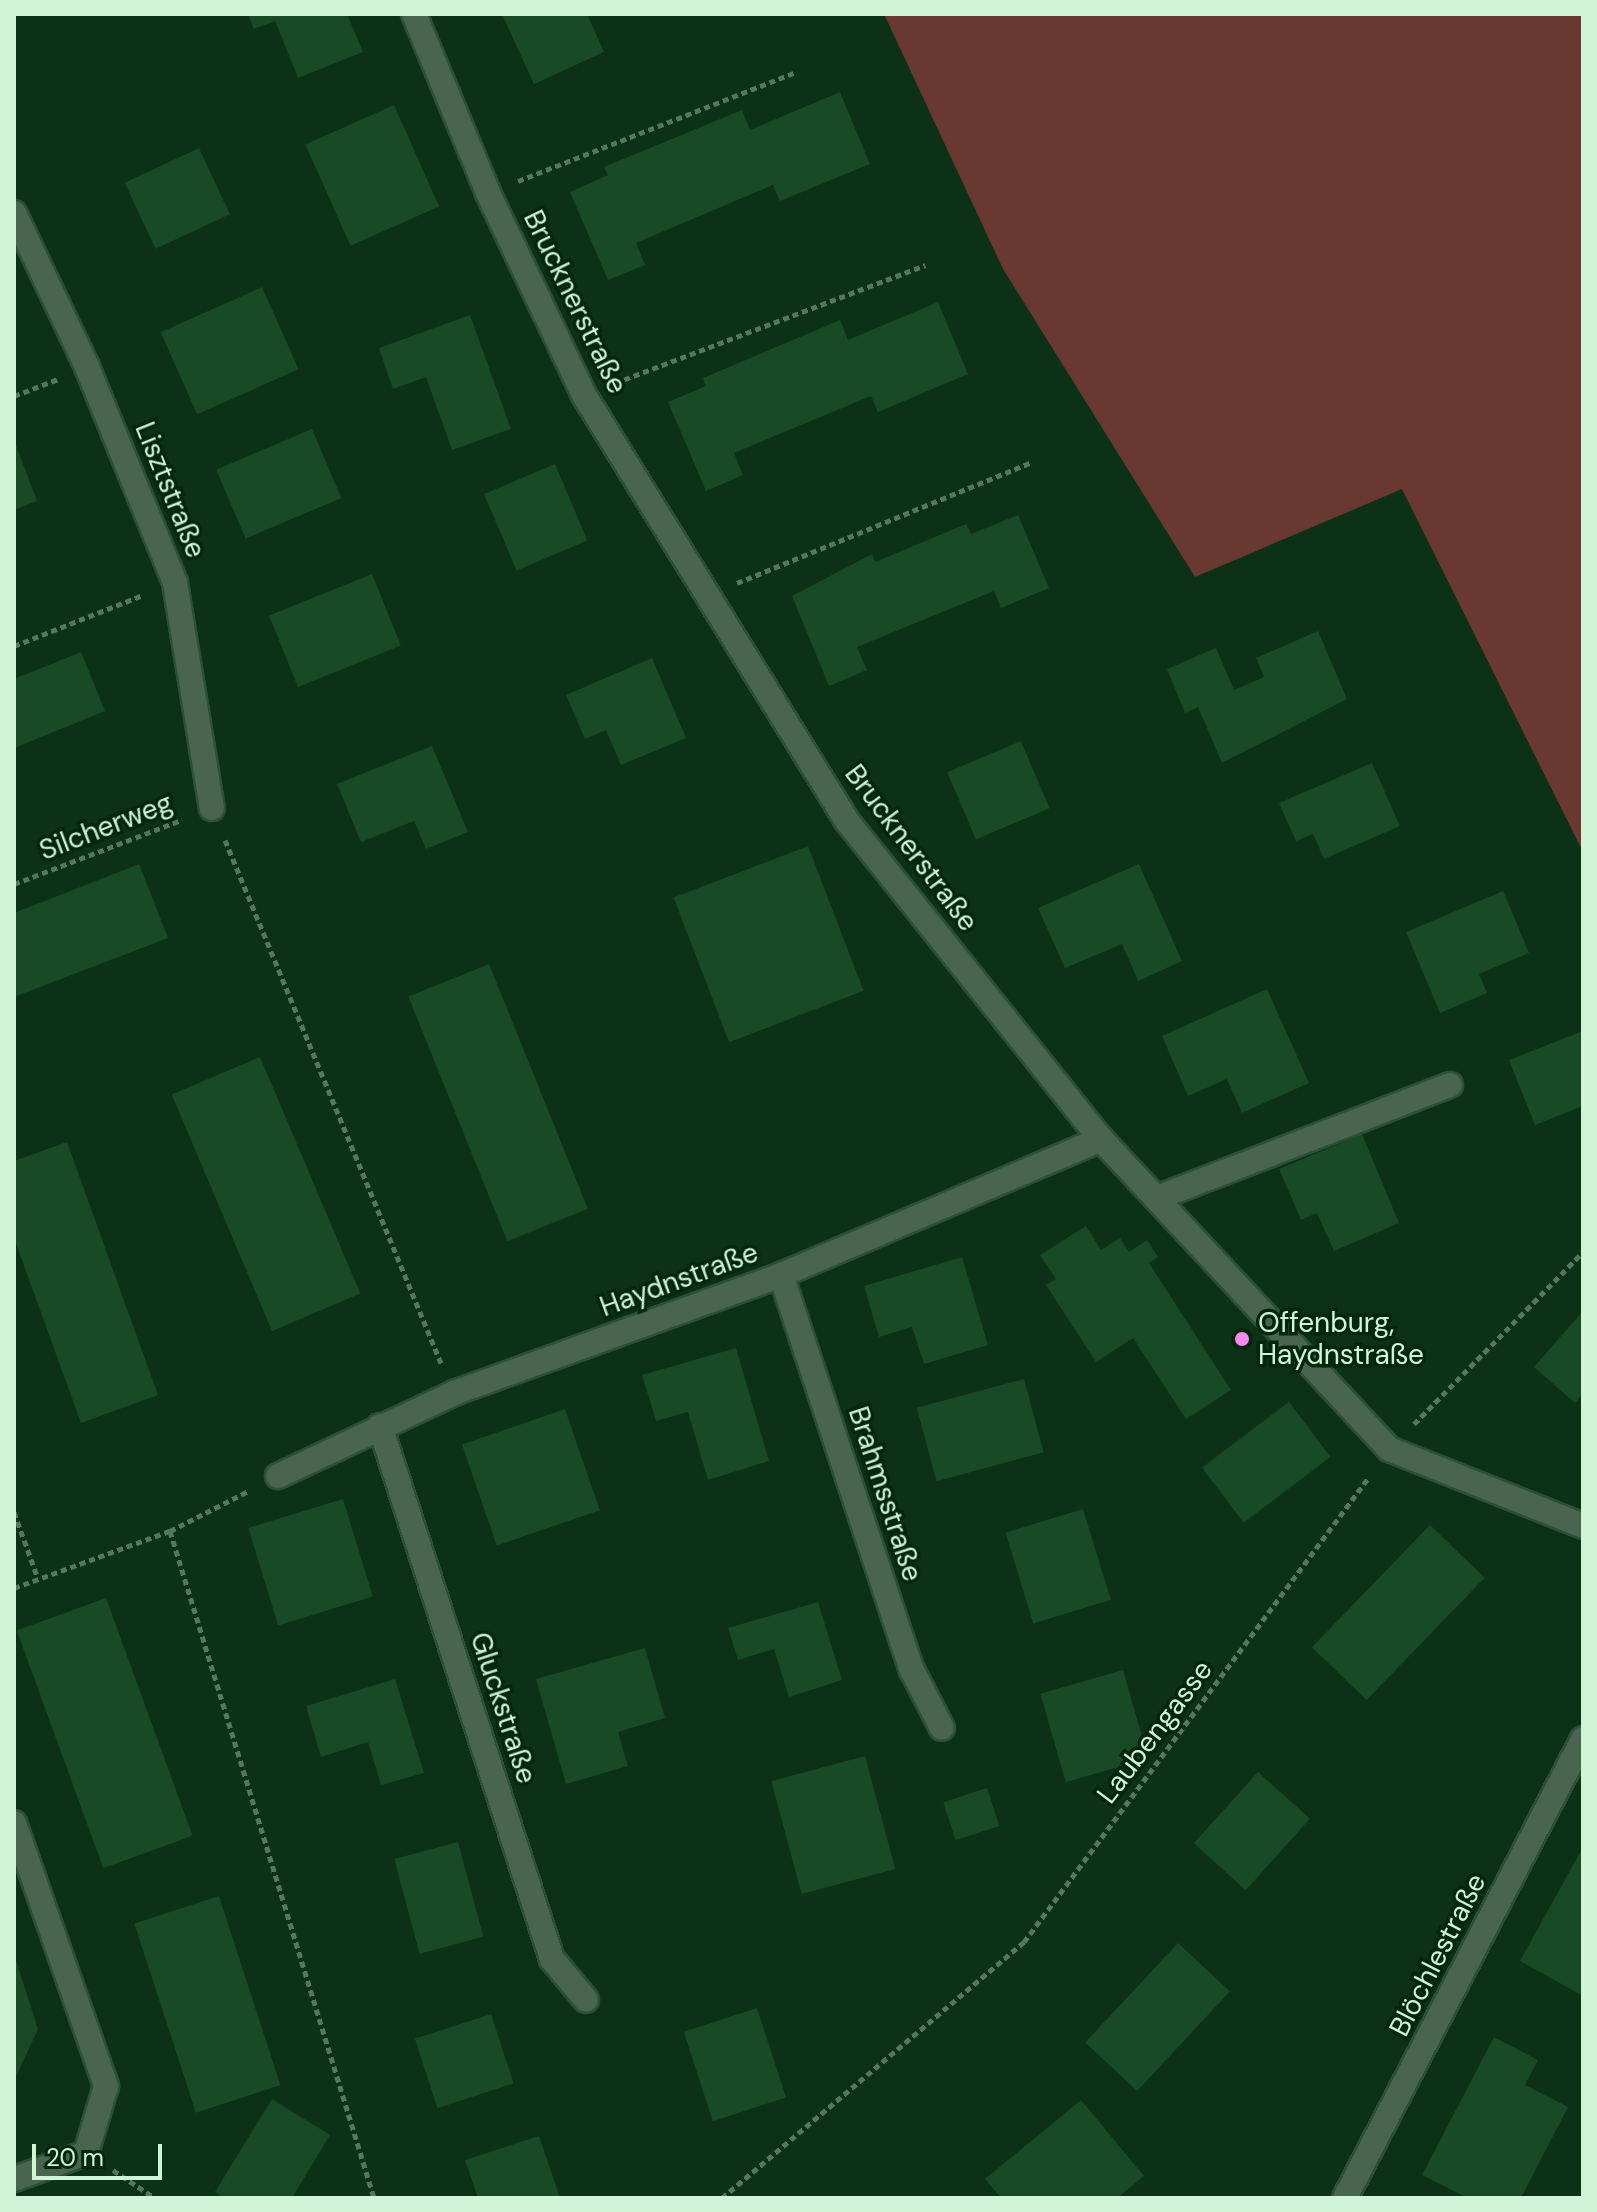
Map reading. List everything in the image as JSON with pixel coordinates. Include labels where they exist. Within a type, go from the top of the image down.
[{"type":"street","name":"Brucknerstraße","points":[[414,14],[488,193],[584,395],[847,821],[1101,1139],[1389,1449],[1583,1526]]},
{"type":"street","name":"Lisztstraße","points":[[14,213],[87,367],[175,583],[212,808]]},
{"type":"street","points":[[1157,1198],[1450,1085]]},
{"type":"street","name":"Haydnstraße","points":[[278,1476],[454,1393],[781,1275],[1101,1139]]},
{"type":"street","name":"Brahmsstraße","points":[[781,1275],[912,1670],[942,1728]]},
{"type":"street","name":"Gluckstraße","points":[[380,1426],[552,1959],[586,2000]]},
{"type":"street","name":"Blöchlestraße","points":[[1345,2198],[1583,1739]]},
{"type":"street","points":[[14,1823],[106,2086],[86,2153],[14,2179]]},
{"type":"path","points":[[488,193],[794,73]]},
{"type":"path","points":[[584,395],[925,265]]},
{"type":"path","points":[[14,396],[87,367]]},
{"type":"path","points":[[706,595],[1030,463]]},
{"type":"path","points":[[14,646],[175,583]]},
{"type":"path","points":[[212,808],[454,1393]]},
{"type":"path","name":"Silcherweg","points":[[14,884],[212,808]]},
{"type":"path","name":"Laubengasse","points":[[722,2198],[1024,1942],[1389,1449],[1583,1252]]},
{"type":"path","points":[[14,1588],[37,1576],[170,1531],[278,1476]]},
{"type":"path","points":[[14,1512],[37,1576]]},
{"type":"path","points":[[170,1531],[374,2198]]},
{"type":"path","points":[[86,2153],[155,2198]]},
{"type":"shaded area","points":[[884,14],[1583,14],[1583,852],[1402,489],[1195,577],[1003,269]]},
{"type":"building","points":[[248,14],[347,14],[363,52],[298,78],[275,21],[254,29]]},
{"type":"building","points":[[502,14],[587,14],[604,52],[534,84]]},
{"type":"building","points":[[840,92],[870,164],[780,201],[773,185],[636,243],[645,265],[608,280],[570,192],[608,175],[604,167],[742,110],[750,130]]},
{"type":"building","points":[[394,105],[439,206],[351,246],[305,144]]},
{"type":"building","points":[[199,148],[230,214],[156,249],[125,183]]},
{"type":"building","points":[[262,287],[299,369],[197,414],[161,332]]},
{"type":"building","points":[[938,302],[968,374],[878,412],[871,396],[734,453],[743,475],[706,491],[668,402],[706,386],[703,378],[840,320],[848,340]]},
{"type":"building","points":[[470,315],[511,429],[452,450],[426,377],[393,389],[379,348]]},
{"type":"building","points":[[312,429],[341,498],[246,539],[216,470]]},
{"type":"building","points":[[14,440],[37,501],[14,510]]},
{"type":"building","points":[[555,464],[587,540],[517,570],[484,494]]},
{"type":"building","points":[[1018,515],[1049,588],[1001,608],[994,591],[857,647],[867,670],[829,686],[792,596],[872,554],[875,562],[966,524],[971,534]]},
{"type":"building","points":[[372,574],[401,645],[298,687],[269,616]]},
{"type":"building","points":[[1318,631],[1347,699],[1222,763],[1198,707],[1185,713],[1167,669],[1216,648],[1234,690],[1264,677],[1256,658]]},
{"type":"building","points":[[81,652],[105,711],[14,748],[14,679]]},
{"type":"building","points":[[652,658],[686,738],[621,765],[606,730],[585,739],[566,695]]},
{"type":"building","points":[[1021,741],[1050,808],[976,839],[947,772]]},
{"type":"building","points":[[432,746],[468,832],[426,849],[414,821],[361,842],[337,784]]},
{"type":"building","points":[[1372,763],[1400,826],[1324,859],[1313,834],[1296,841],[1279,803]]},
{"type":"building","points":[[808,846],[864,991],[729,1042],[674,898]]},
{"type":"building","points":[[139,864],[168,938],[14,997],[14,913]]},
{"type":"building","points":[[1139,864],[1182,961],[1138,981],[1122,944],[1065,968],[1038,908]]},
{"type":"building","points":[[1503,891],[1529,953],[1479,974],[1487,993],[1440,1013],[1406,932]]},
{"type":"building","points":[[489,964],[588,1209],[507,1241],[408,997]]},
{"type":"building","points":[[1267,989],[1309,1083],[1242,1113],[1227,1079],[1188,1096],[1162,1036]]},
{"type":"building","points":[[1583,1031],[1583,1106],[1535,1125],[1509,1060]]},
{"type":"building","points":[[260,1057],[360,1294],[272,1331],[172,1095]]},
{"type":"building","points":[[1362,1134],[1399,1223],[1334,1251],[1317,1213],[1301,1220],[1279,1169]]},
{"type":"building","points":[[67,1142],[158,1395],[81,1423],[14,1238],[14,1161]]},
{"type":"building","points":[[1086,1226],[1101,1250],[1120,1238],[1129,1252],[1147,1240],[1158,1257],[1149,1263],[1231,1390],[1186,1419],[1133,1338],[1096,1362],[1046,1285],[1056,1279],[1040,1255]]},
{"type":"building","points":[[962,1257],[988,1345],[924,1364],[912,1327],[879,1337],[864,1286]]},
{"type":"building","points":[[1583,1311],[1583,1394],[1575,1403],[1534,1367]]},
{"type":"building","points":[[736,1348],[769,1461],[708,1480],[688,1412],[656,1421],[642,1375]]},
{"type":"building","points":[[1024,1379],[1044,1452],[936,1481],[917,1408]]},
{"type":"building","points":[[1289,1402],[1331,1457],[1243,1523],[1202,1468]]},
{"type":"building","points":[[565,1409],[600,1510],[497,1546],[462,1444]]},
{"type":"building","points":[[343,1499],[373,1597],[278,1625],[248,1528]]},
{"type":"building","points":[[1083,1509],[1111,1600],[1033,1624],[1006,1533]]},
{"type":"building","points":[[1430,1525],[1485,1578],[1367,1700],[1312,1647]]},
{"type":"building","points":[[106,1598],[193,1836],[103,1868],[17,1630]]},
{"type":"building","points":[[818,1602],[842,1680],[789,1697],[774,1649],[738,1660],[728,1628]]},
{"type":"building","points":[[645,1648],[665,1718],[618,1732],[628,1766],[566,1784],[536,1679]]},
{"type":"building","points":[[1123,1670],[1148,1758],[1066,1782],[1040,1694]]},
{"type":"building","points":[[395,1679],[424,1773],[381,1785],[368,1742],[321,1757],[306,1706]]},
{"type":"building","points":[[865,1756],[895,1869],[802,1894],[771,1781]]},
{"type":"building","points":[[1258,1772],[1310,1819],[1246,1890],[1194,1843]]},
{"type":"building","points":[[987,1788],[999,1826],[956,1840],[943,1802]]},
{"type":"building","points":[[458,1842],[483,1937],[420,1954],[394,1859]]},
{"type":"building","points":[[1583,1847],[1583,1996],[1520,1961]]},
{"type":"building","points":[[219,1896],[280,2085],[196,2113],[134,1924]]},
{"type":"building","points":[[1178,1943],[1230,1991],[1137,2091],[1085,2042]]},
{"type":"building","points":[[14,1954],[38,2029],[14,2081]]},
{"type":"building","points":[[757,2008],[786,2097],[713,2121],[684,2032]]},
{"type":"building","points":[[491,2014],[514,2083],[437,2108],[415,2039]]},
{"type":"building","points":[[1494,2037],[1538,2060],[1525,2085],[1568,2107],[1521,2198],[1468,2198],[1422,2175]]},
{"type":"building","points":[[272,2099],[330,2135],[292,2198],[224,2198],[215,2192]]},
{"type":"building","points":[[1081,2100],[1144,2176],[1117,2198],[1001,2198],[985,2179]]},
{"type":"building","points":[[539,2136],[560,2198],[478,2198],[465,2160]]},
{"type":"place","name":"Offenburg, Haydnstraße","points":[[1242,1339]]}]
